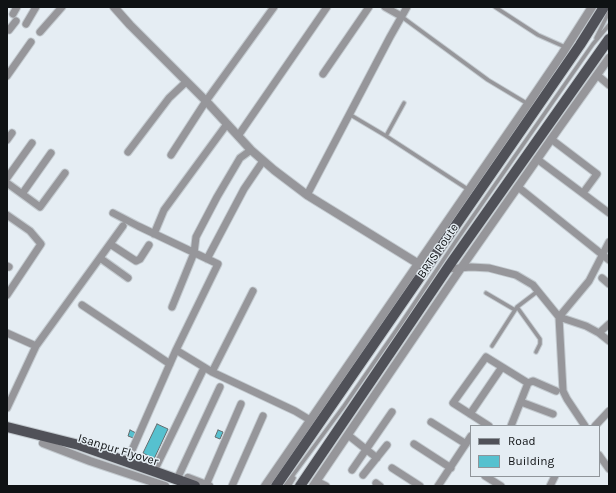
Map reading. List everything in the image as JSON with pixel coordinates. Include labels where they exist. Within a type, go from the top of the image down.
[{"type":"main road","points":[[276,486],[422,266],[571,58],[604,7]]},
{"type":"main road","points":[[300,486],[476,227],[609,39]]},
{"type":"main road","points":[[7,427],[78,448]]},
{"type":"main road","name":"Isanpur Flyover","points":[[7,433],[43,443],[78,448],[108,456],[195,486]]},
{"type":"main road","name":"Isanpur Flyover","points":[[78,448],[184,486]]},
{"type":"street","points":[[8,31],[17,7]]},
{"type":"street","points":[[26,24],[36,7]]},
{"type":"street","points":[[40,32],[62,7]]},
{"type":"street","points":[[114,7],[263,161],[307,195],[422,266]]},
{"type":"street","points":[[171,156],[206,101],[274,7]]},
{"type":"street","points":[[238,136],[327,7]]},
{"type":"street","points":[[322,74],[369,7]]},
{"type":"street","points":[[385,7],[401,16]]},
{"type":"street","points":[[307,195],[407,7]]},
{"type":"street","points":[[265,486],[310,420],[422,266],[469,190],[566,48],[592,7]]},
{"type":"street","points":[[7,76],[31,42]]},
{"type":"street","points":[[326,486],[315,484],[461,268],[609,58]]},
{"type":"street","points":[[597,75],[609,85]]},
{"type":"street","points":[[128,152],[169,98],[186,82]]},
{"type":"street","points":[[154,234],[164,210],[227,124]]},
{"type":"street","points":[[7,140],[12,133]]},
{"type":"street","points":[[552,138],[597,174],[583,193]]},
{"type":"street","points":[[7,178],[32,143]]},
{"type":"street","points":[[172,307],[194,253],[196,237],[216,197],[240,158],[251,150]]},
{"type":"street","points":[[22,194],[51,153]]},
{"type":"street","points":[[538,159],[609,213]]},
{"type":"street","points":[[207,259],[244,189],[263,161]]},
{"type":"street","points":[[7,184],[40,207],[65,173]]},
{"type":"street","points":[[518,186],[609,260]]},
{"type":"street","points":[[113,213],[218,264],[176,350],[129,457]]},
{"type":"street","points":[[7,215],[30,230],[41,244],[7,295]]},
{"type":"street","points":[[7,408],[36,346],[123,226]]},
{"type":"street","points":[[476,227],[485,234]]},
{"type":"street","points":[[584,425],[566,399],[563,391],[559,317],[589,281],[609,242]]},
{"type":"street","points":[[110,244],[136,261],[140,259],[149,245]]},
{"type":"street","points":[[100,258],[128,278]]},
{"type":"street","points":[[447,269],[471,267],[489,268],[516,275],[533,285],[559,317],[586,326],[599,333],[609,341]]},
{"type":"street","points":[[602,278],[609,284]]},
{"type":"street","points":[[212,372],[253,291]]},
{"type":"street","points":[[82,305],[170,364]]},
{"type":"street","points":[[599,333],[609,324]]},
{"type":"street","points":[[409,325],[419,330]]},
{"type":"street","points":[[7,333],[36,346]]},
{"type":"street","points":[[176,350],[204,368],[295,411],[310,420]]},
{"type":"street","points":[[487,425],[453,403],[486,357],[528,383],[533,381],[556,391]]},
{"type":"street","points":[[470,414],[502,367]]},
{"type":"street","points":[[156,467],[204,368]]},
{"type":"street","points":[[511,425],[528,383]]},
{"type":"street","points":[[179,475],[220,387]]},
{"type":"street","points":[[521,402],[553,414]]},
{"type":"street","points":[[78,448],[104,449],[208,486],[241,404]]},
{"type":"street","points":[[596,425],[609,411]]},
{"type":"street","points":[[352,470],[392,412]]},
{"type":"street","points":[[232,486],[263,416]]},
{"type":"street","points":[[431,422],[466,444]]},
{"type":"street","points":[[348,435],[377,458]]},
{"type":"street","points":[[438,486],[470,438]]},
{"type":"street","points":[[43,443],[90,461],[165,486]]},
{"type":"street","points":[[414,444],[451,468]]},
{"type":"street","points":[[363,475],[387,445]]},
{"type":"street","points":[[600,457],[609,469]]},
{"type":"street","points":[[392,468],[420,486]]},
{"type":"street","points":[[488,477],[501,486]]},
{"type":"street","points":[[552,481],[558,486]]},
{"type":"lane","points":[[495,7],[538,35],[566,48]]},
{"type":"lane","points":[[593,44],[609,12]]},
{"type":"lane","points":[[401,16],[488,80],[528,104]]},
{"type":"lane","points":[[593,44],[609,26]]},
{"type":"lane","name":"BRTS Route","points":[[285,486],[344,406],[460,235],[593,44]]},
{"type":"lane","points":[[386,136],[404,103]]},
{"type":"lane","points":[[349,114],[386,136],[469,190]]},
{"type":"lane","points":[[492,346],[516,309],[538,291]]},
{"type":"lane","points":[[486,293],[516,309],[540,339],[540,344],[536,352]]},
{"type":"lane","name":"BRTS Route","points":[[289,486],[299,468]]},
{"type":"building","points":[[157,424],[168,429],[154,459],[143,453]]},
{"type":"building","points":[[130,430],[138,434],[136,439],[128,436]]},
{"type":"building","points":[[218,430],[223,432],[220,439],[215,437]]}]
